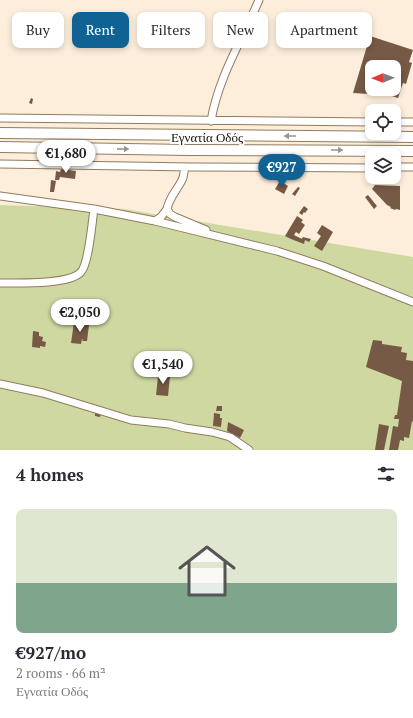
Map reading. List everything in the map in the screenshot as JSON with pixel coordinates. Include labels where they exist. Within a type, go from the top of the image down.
[{"type":"highway","name":"Εγνατία Οδός","points":[[0,133],[413,137]]},
{"type":"highway","name":"Εγνατία Οδός","points":[[0,147],[413,151]]},
{"type":"street","points":[[211,121],[222,80],[259,0]]},
{"type":"street","points":[[0,118],[365,122]]},
{"type":"street","points":[[401,122],[413,122]]},
{"type":"street","points":[[0,164],[365,168]]},
{"type":"street","points":[[155,221],[161,217],[167,209],[171,198],[182,180],[185,167]]},
{"type":"street","points":[[401,167],[413,167]]},
{"type":"street","points":[[0,196],[94,209],[155,221],[232,239],[278,251],[323,266],[413,302]]},
{"type":"street","points":[[0,283],[49,282],[71,278],[82,272],[87,258],[94,209]]},
{"type":"street","points":[[167,209],[174,217],[232,239]]},
{"type":"street","points":[[0,384],[43,393],[131,420],[169,424],[212,432],[230,437],[249,450]]},
{"type":"green space","points":[[0,205],[124,209],[413,257],[413,450],[0,450]]},
{"type":"building","points":[[372,37],[413,50],[409,62],[412,63],[406,84],[403,83],[401,89],[401,60],[365,60],[365,94],[353,93],[366,48],[372,48]]},
{"type":"building","points":[[31,98],[33,99],[32,104],[29,103]]},
{"type":"building","points":[[61,169],[76,171],[75,179],[60,177],[59,180],[55,180],[56,171],[60,172]]},
{"type":"building","points":[[51,180],[56,181],[54,192],[50,192]]},
{"type":"building","points":[[280,181],[288,186],[284,194],[275,189]]},
{"type":"building","points":[[375,185],[400,186],[400,210],[395,210],[387,205],[372,189]]},
{"type":"building","points":[[298,187],[300,188],[295,196],[292,194]]},
{"type":"building","points":[[368,195],[377,206],[374,209],[365,197]]},
{"type":"building","points":[[304,206],[308,209],[302,215],[299,213]]},
{"type":"building","points":[[297,216],[303,220],[301,222],[305,225],[299,234],[296,232],[294,235],[302,239],[303,237],[311,239],[309,242],[305,240],[304,244],[285,236]]},
{"type":"building","points":[[322,225],[333,232],[322,251],[314,246],[321,236],[317,233]]},
{"type":"building","points":[[74,322],[81,322],[81,324],[89,325],[87,341],[82,341],[82,339],[81,344],[71,343]]},
{"type":"building","points":[[33,331],[39,332],[39,336],[43,337],[42,341],[46,342],[45,347],[32,347]]},
{"type":"building","points":[[373,340],[382,341],[382,344],[402,347],[401,352],[407,353],[406,360],[413,361],[413,422],[412,421],[409,438],[404,437],[404,441],[400,440],[398,450],[389,450],[393,426],[398,427],[399,419],[394,419],[395,415],[397,415],[402,381],[366,367]]},
{"type":"building","points":[[171,370],[175,370],[175,376],[173,376],[173,372],[171,372]]},
{"type":"building","points":[[156,373],[170,376],[168,396],[156,395],[158,377],[156,377]]},
{"type":"building","points":[[217,406],[222,406],[222,411],[216,411]]},
{"type":"building","points":[[95,412],[101,413],[100,417],[95,416]]},
{"type":"building","points":[[214,413],[220,414],[220,418],[222,418],[221,427],[213,426]]},
{"type":"building","points":[[228,422],[244,430],[240,438],[227,431]]},
{"type":"building","points":[[379,424],[389,426],[384,450],[375,450]]}]
